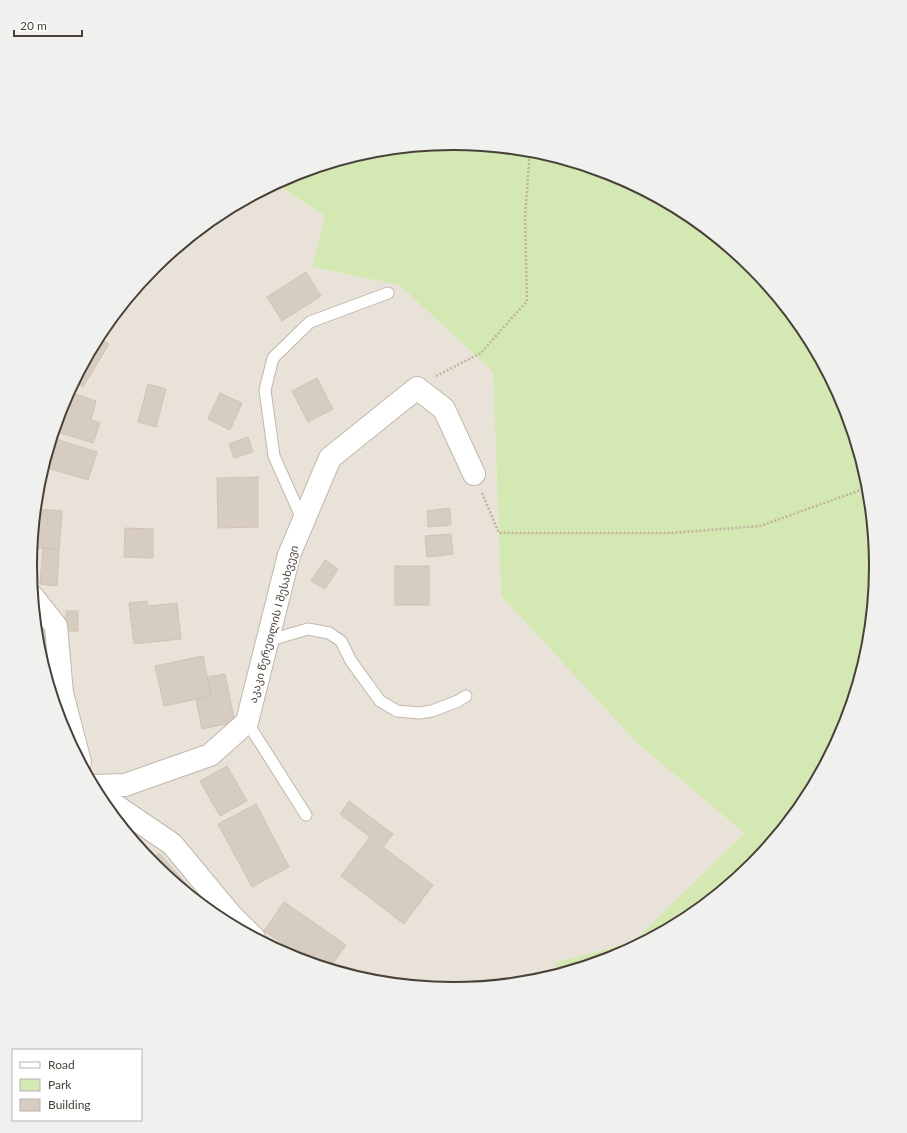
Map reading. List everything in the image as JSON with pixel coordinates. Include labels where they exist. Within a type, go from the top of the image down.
[{"type":"street","points":[[417,388],[444,409],[474,474]]},
{"type":"street","name":"აკაკი წერეთლის I შესახვევი","points":[[247,722],[289,555],[330,458],[417,388]]},
{"type":"street","points":[[39,605],[56,626],[62,693],[73,735]]},
{"type":"street","points":[[100,786],[125,785],[210,755],[247,722]]},
{"type":"street","points":[[110,802],[172,844],[224,914]]},
{"type":"lane","points":[[303,522],[274,456],[265,390],[273,358],[310,322],[388,293]]},
{"type":"lane","points":[[267,641],[308,629],[329,633],[341,641],[351,661],[380,701],[397,711],[419,713],[432,711],[458,701],[466,696]]},
{"type":"lane","points":[[247,722],[306,815]]},
{"type":"path","points":[[417,388],[441,373],[482,353],[527,301],[525,216],[530,157]]},
{"type":"path","points":[[474,474],[499,533],[671,533],[760,526],[863,489]]},
{"type":"shaded area","points":[[283,187],[285,190],[325,216],[312,267],[399,285],[493,372],[501,596],[637,743],[744,833],[633,942],[558,962],[554,971],[535,975],[481,982],[426,982],[372,975],[346,969],[320,961],[269,940],[222,913],[200,897],[179,880],[140,841],[107,798],[93,775],[80,751],[59,700],[45,648],[38,594],[37,566],[38,539],[45,485],[59,433],[69,407],[80,382],[107,335],[140,292],[159,272],[179,253],[222,220],[245,206]]},
{"type":"green space","points":[[454,150],[508,154],[535,158],[587,172],[638,193],[662,206],[685,220],[728,253],[767,292],[784,313],[800,335],[827,382],[848,433],[856,459],[862,485],[869,539],[869,594],[866,621],[862,648],[848,700],[827,751],[814,775],[800,798],[767,841],[728,880],[707,897],[685,913],[638,940],[587,961],[554,971],[557,962],[633,942],[744,833],[637,743],[501,596],[493,372],[399,285],[312,267],[325,216],[285,190],[283,187],[294,182],[346,164],[372,158],[426,151]]},
{"type":"building","points":[[306,272],[321,296],[282,321],[267,297]]},
{"type":"building","points":[[104,341],[109,344],[83,387],[79,385],[80,382]]},
{"type":"building","points":[[317,378],[333,409],[308,422],[292,391]]},
{"type":"building","points":[[148,384],[166,389],[156,427],[138,422]]},
{"type":"building","points":[[220,393],[242,403],[230,430],[208,419]]},
{"type":"building","points":[[75,394],[96,401],[91,420],[100,423],[93,443],[59,433]]},
{"type":"building","points":[[248,437],[253,452],[234,458],[229,444]]},
{"type":"building","points":[[57,439],[97,452],[88,480],[49,468]]},
{"type":"building","points":[[258,477],[258,527],[218,528],[217,478]]},
{"type":"building","points":[[450,508],[451,525],[428,527],[427,511]]},
{"type":"building","points":[[41,509],[62,511],[59,549],[38,548]]},
{"type":"building","points":[[125,528],[153,529],[153,558],[124,557]]},
{"type":"building","points":[[451,534],[453,554],[427,557],[425,536]]},
{"type":"building","points":[[43,548],[59,549],[57,586],[40,584]]},
{"type":"building","points":[[325,560],[338,569],[325,589],[311,581]]},
{"type":"building","points":[[395,566],[429,566],[429,605],[395,605]]},
{"type":"building","points":[[147,601],[147,606],[177,603],[181,639],[134,644],[129,603]]},
{"type":"building","points":[[66,611],[78,611],[78,631],[66,631]]},
{"type":"building","points":[[42,629],[54,630],[50,671]]},
{"type":"building","points":[[203,656],[211,696],[164,706],[155,666]]},
{"type":"building","points":[[225,674],[235,722],[202,729],[196,699],[211,696],[207,677]]},
{"type":"building","points":[[227,766],[247,801],[220,816],[200,781]]},
{"type":"building","points":[[349,801],[393,834],[383,847],[433,885],[404,924],[341,876],[370,837],[340,814]]},
{"type":"building","points":[[256,804],[289,867],[252,887],[218,824]]},
{"type":"building","points":[[159,853],[192,891],[179,880],[155,857]]},
{"type":"building","points":[[208,900],[215,908],[206,902]]},
{"type":"building","points":[[284,902],[346,945],[332,965],[293,951],[264,931]]}]
